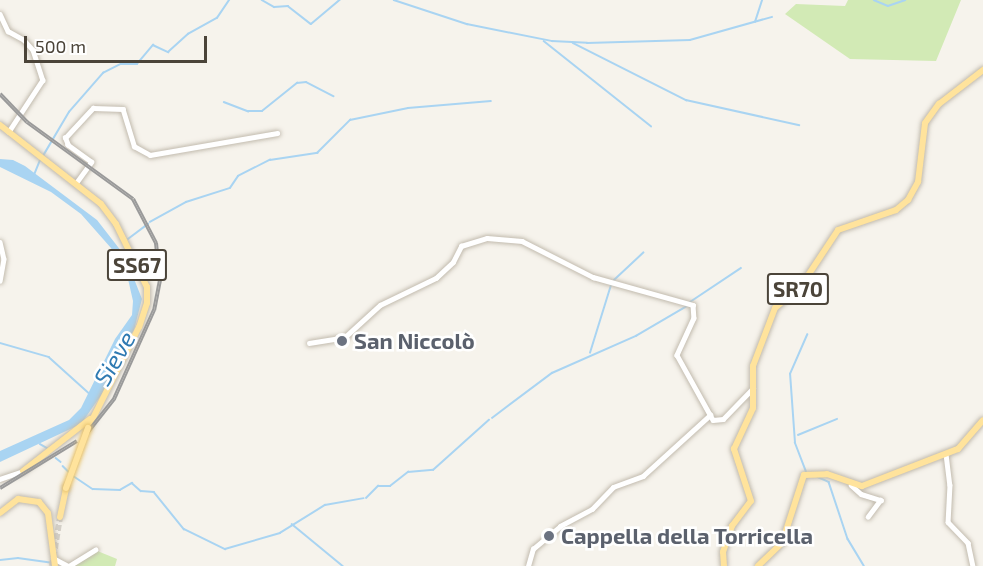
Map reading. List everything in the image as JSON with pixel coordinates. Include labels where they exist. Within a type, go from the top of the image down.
[{"type":"main road","name":"SR70","points":[[724,566],[723,552],[732,526],[751,501],[734,453],[753,408],[753,366],[776,308],[801,286],[838,230],[896,210],[908,200],[918,182],[925,123],[939,104],[983,70]]},
{"type":"main road","name":"SS67","points":[[0,125],[76,183],[110,215],[148,293],[139,327],[107,397],[88,428],[66,488],[60,517]]},
{"type":"main road","points":[[23,471],[77,432],[107,397]]},
{"type":"main road","points":[[758,566],[782,543],[804,475],[832,475],[851,485],[862,486],[891,472],[946,454],[962,446],[983,420]]},
{"type":"main road","points":[[0,513],[18,499],[39,502],[48,513],[54,564]]},
{"type":"street","points":[[0,14],[8,31],[24,39],[33,50],[43,80],[9,132]]},
{"type":"street","points":[[76,183],[91,162],[68,145],[65,138],[93,108],[123,109],[134,146],[150,155],[277,134]]},
{"type":"street","points":[[309,343],[345,337],[380,305],[436,278],[453,262],[461,246],[487,238],[522,241],[592,277],[693,305],[694,318],[677,355],[710,416],[716,422],[723,419],[744,400],[754,384]]},
{"type":"street","points":[[0,242],[4,252],[0,280]]},
{"type":"street","points":[[528,566],[533,549],[560,526],[592,509],[613,487],[644,475],[710,416]]},
{"type":"street","points":[[946,454],[950,485],[948,522],[968,543],[973,566]]},
{"type":"street","points":[[0,479],[23,471]]},
{"type":"street","points":[[851,485],[861,494],[881,501],[868,517]]},
{"type":"street","points":[[54,564],[68,566],[95,550]]},
{"type":"green space","points":[[848,0],[961,0],[936,61],[850,59],[785,14],[796,4],[845,6]]},
{"type":"green space","points":[[95,550],[117,559],[115,566],[72,566]]},
{"type":"water","name":"Sieve","points":[[0,159],[13,160],[25,166],[97,220],[125,256],[142,299],[134,330],[116,359],[104,391],[81,424],[0,462],[0,451],[69,420],[81,408],[115,339],[132,315],[133,301],[128,279],[111,248],[81,214],[51,192],[0,167]]},
{"type":"waterway","points":[[43,156],[69,112],[103,73],[121,64],[137,64],[153,45],[168,52],[188,34],[217,18],[229,0]]},
{"type":"waterway","points":[[262,0],[274,7],[288,6],[311,24],[340,0]]},
{"type":"waterway","points":[[394,0],[467,24],[552,41],[587,43],[690,40],[772,17]]},
{"type":"waterway","points":[[755,22],[762,0]]},
{"type":"waterway","points":[[874,0],[888,6],[905,0]]},
{"type":"waterway","points":[[544,41],[651,126]]},
{"type":"waterway","points":[[573,43],[686,100],[799,125]]},
{"type":"waterway","points":[[224,102],[248,111],[262,111],[297,83],[306,82],[334,96]]},
{"type":"waterway","points":[[150,222],[186,202],[230,188],[238,176],[270,160],[317,153],[350,120],[408,108],[491,101]]},
{"type":"waterway","points":[[34,175],[40,160]]},
{"type":"waterway","points":[[128,239],[148,224]]},
{"type":"waterway","points":[[614,280],[643,253]]},
{"type":"waterway","points":[[690,302],[741,268]]},
{"type":"waterway","points":[[590,353],[611,285]]},
{"type":"waterway","points":[[492,418],[552,373],[636,336],[687,306]]},
{"type":"waterway","points":[[806,472],[795,443],[790,374],[807,335]]},
{"type":"waterway","points":[[0,343],[49,357],[89,393]]},
{"type":"waterway","points":[[798,435],[837,419]]},
{"type":"waterway","points":[[366,498],[378,486],[390,486],[408,472],[433,470],[489,420]]},
{"type":"waterway","points":[[40,444],[47,448]]},
{"type":"waterway","points":[[56,458],[61,462]]},
{"type":"waterway","points":[[63,466],[69,472]]},
{"type":"waterway","points":[[72,475],[93,489],[120,490],[132,483],[141,491],[154,492],[184,529],[225,549],[280,533],[325,505],[363,498]]},
{"type":"waterway","points":[[818,477],[829,482],[848,539],[864,566]]},
{"type":"waterway","points":[[292,524],[343,566]]},
{"type":"waterway","points":[[0,560],[18,558],[52,563]]},
{"type":"tunnel","points":[[52,566],[60,517]]},
{"type":"railway","points":[[0,94],[27,122],[133,199],[156,243],[160,280],[154,310],[114,399],[87,433]]},
{"type":"railway","points":[[0,488],[77,441]]},
{"type":"place","name":"San Niccolò","points":[[342,341]]},
{"type":"place","name":"Cappella della Torricella","points":[[549,536]]}]
